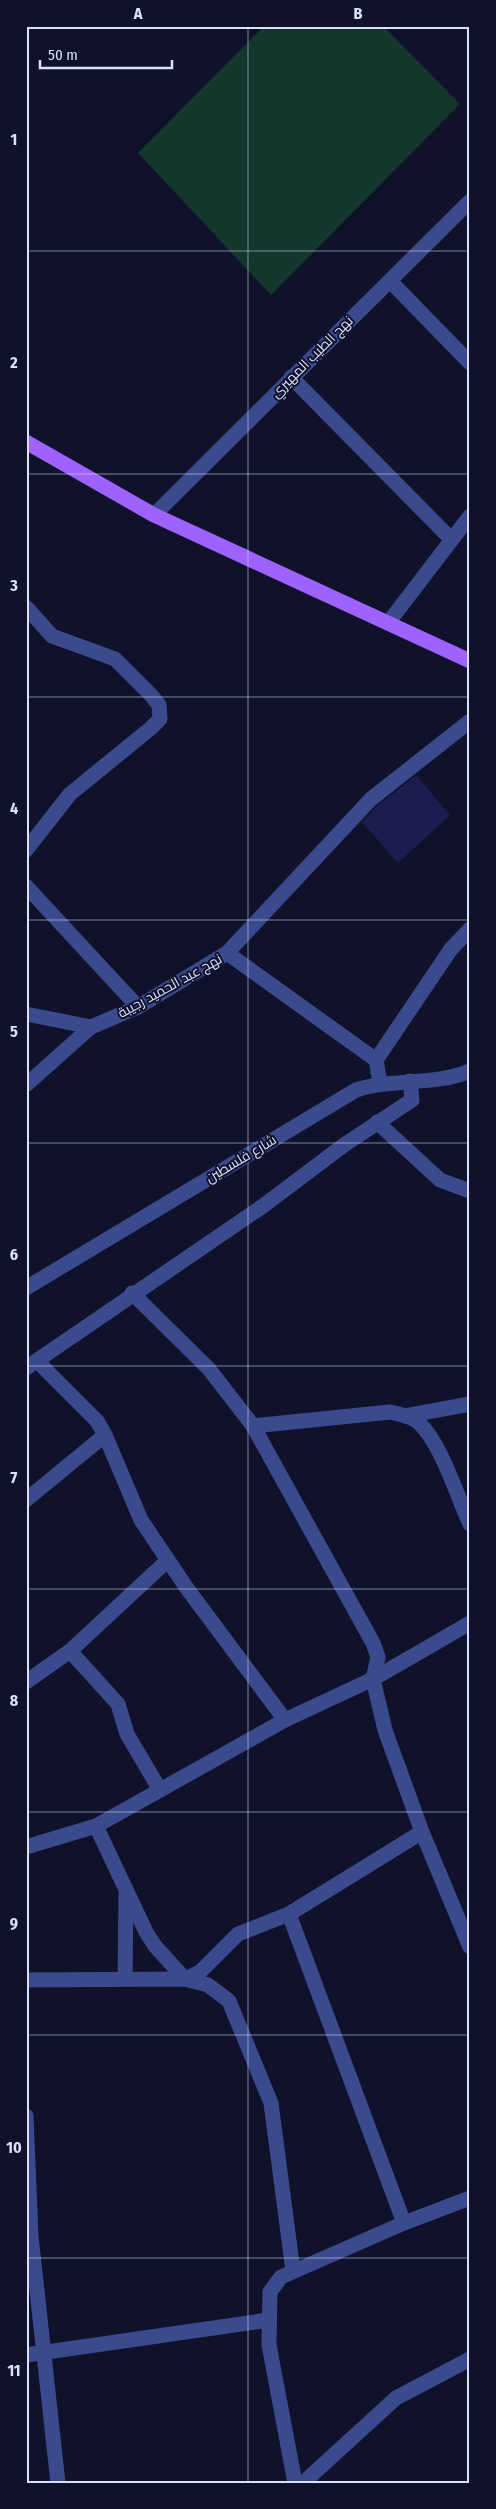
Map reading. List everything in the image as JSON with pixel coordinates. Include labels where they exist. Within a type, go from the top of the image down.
[{"type":"main road","points":[[26,442],[154,514],[470,661]]},
{"type":"street","name":"نهج الطيب المهيري","points":[[154,514],[470,201]]},
{"type":"street","points":[[390,281],[470,363]]},
{"type":"street","points":[[291,377],[451,539]]},
{"type":"street","points":[[388,623],[470,516]]},
{"type":"street","points":[[26,607],[52,636],[115,660],[151,695],[160,712],[160,719],[70,794],[26,850]]},
{"type":"street","name":"نهج عبد الحميد رجيبة","points":[[26,1085],[91,1028],[138,1007],[227,953],[371,799],[470,721]]},
{"type":"street","points":[[26,886],[138,1007]]},
{"type":"street","points":[[380,1083],[376,1060],[451,949],[470,929]]},
{"type":"street","points":[[227,953],[376,1060]]},
{"type":"street","points":[[26,1014],[91,1028]]},
{"type":"street","name":"شارع فلسطين","points":[[26,1288],[356,1090],[380,1083],[446,1078],[470,1071]]},
{"type":"street","points":[[285,1720],[141,1520],[97,1421],[32,1364],[132,1293],[262,1206],[377,1122],[412,1100],[410,1081]]},
{"type":"street","points":[[377,1122],[440,1180],[470,1191]]},
{"type":"street","points":[[132,1293],[209,1369],[253,1426],[373,1643],[378,1657],[373,1679],[385,1730],[422,1832],[470,1947]]},
{"type":"street","points":[[406,1416],[470,1404]]},
{"type":"street","points":[[253,1426],[390,1412],[406,1416],[418,1422],[435,1444],[470,1524]]},
{"type":"street","points":[[26,1500],[105,1436]]},
{"type":"street","points":[[26,1682],[70,1651],[168,1560]]},
{"type":"street","points":[[26,1847],[96,1826],[285,1720],[373,1679],[470,1623]]},
{"type":"street","points":[[70,1651],[118,1704],[127,1734],[160,1790]]},
{"type":"street","points":[[96,1826],[146,1932],[155,1946],[185,1979]]},
{"type":"street","points":[[185,1979],[200,1972],[238,1934],[289,1914],[422,1832]]},
{"type":"street","points":[[125,1978],[126,1888]]},
{"type":"street","points":[[289,1914],[404,2223]]},
{"type":"street","points":[[26,1980],[185,1979],[208,1985],[230,2001],[271,2103],[293,2272]]},
{"type":"street","points":[[26,2116],[31,2236],[58,2483]]},
{"type":"street","points":[[295,2483],[269,2345],[270,2292],[281,2277],[404,2223],[470,2198]]},
{"type":"street","points":[[26,2355],[269,2320]]},
{"type":"street","points":[[303,2483],[396,2398],[470,2359]]},
{"type":"green space","points":[[264,26],[383,26],[460,104],[271,295],[138,153]]},
{"type":"building","points":[[416,775],[450,815],[398,863],[362,822],[377,806]]}]
